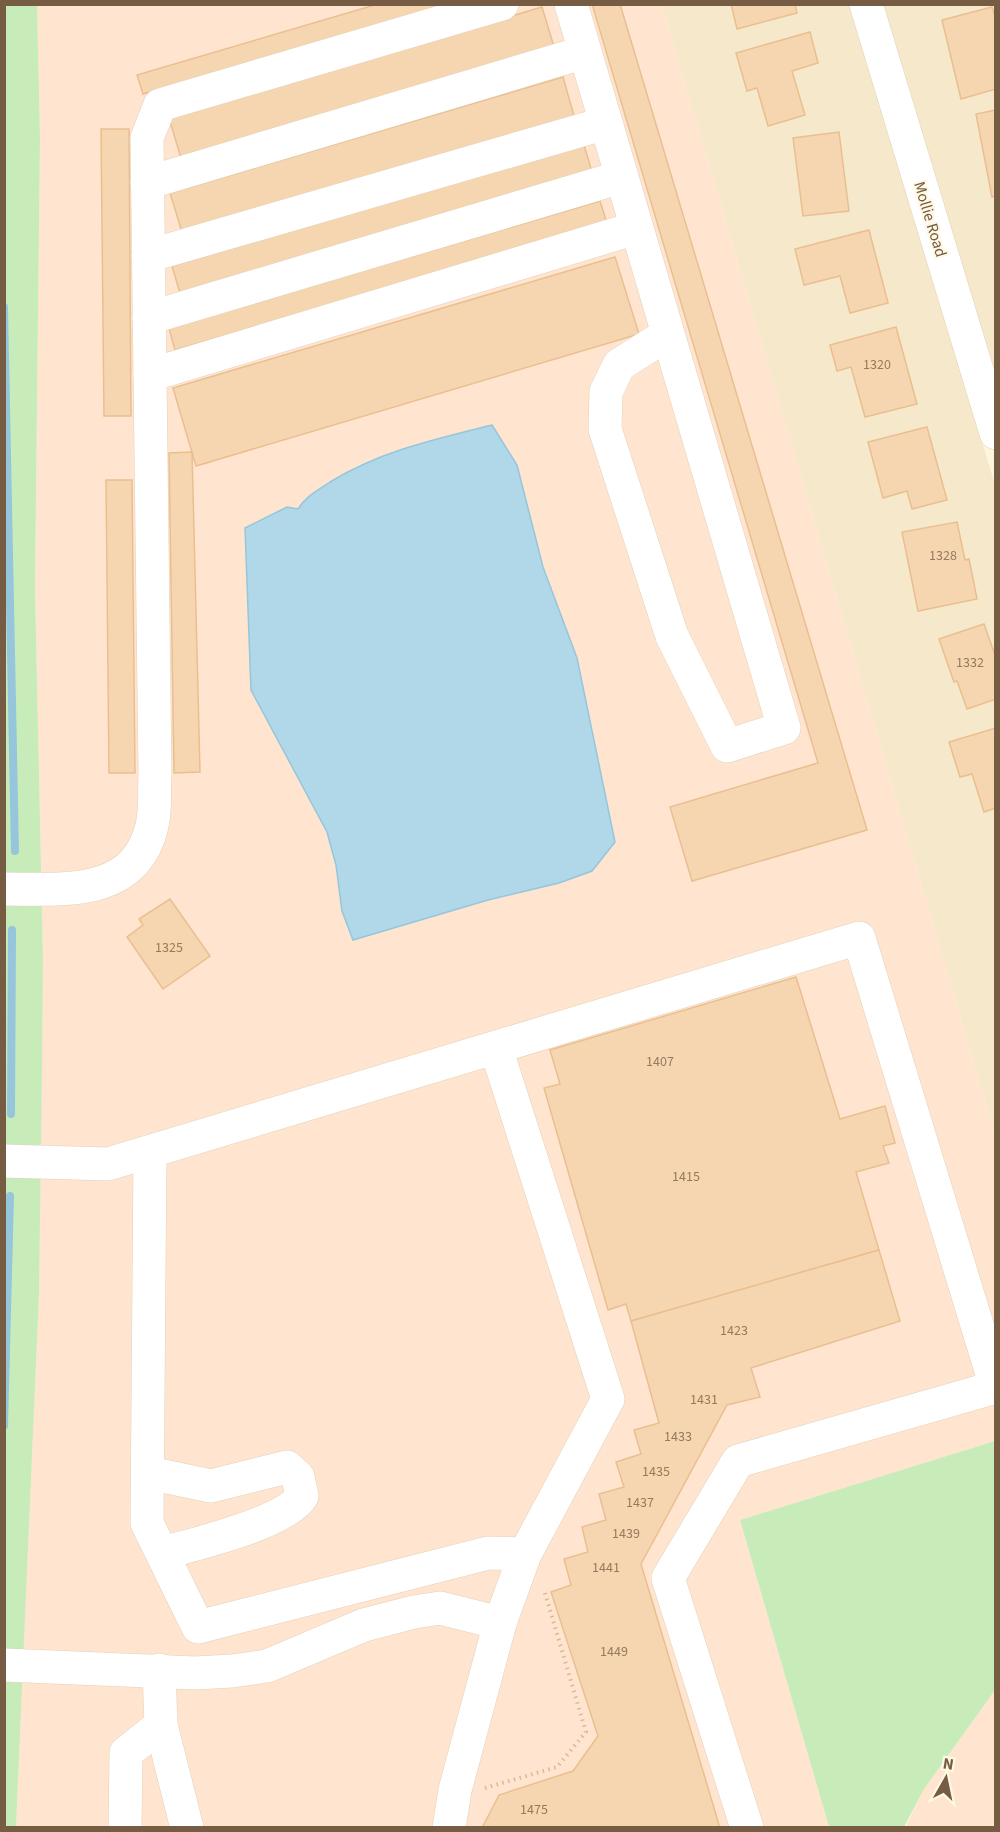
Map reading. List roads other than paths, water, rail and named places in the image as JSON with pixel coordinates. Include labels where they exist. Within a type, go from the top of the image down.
[{"type":"street","points":[[4,889],[83,888],[105,882],[135,861],[148,838],[153,823],[155,774],[147,138],[160,105],[502,4]]},
{"type":"street","points":[[571,4],[784,728],[727,746],[672,636],[605,429],[606,393],[619,365],[668,334]]},
{"type":"street","name":"Mollie Road","points":[[866,4],[996,433]]},
{"type":"street","points":[[147,183],[585,52]]},
{"type":"street","points":[[148,256],[606,123]]},
{"type":"street","points":[[149,318],[621,177]]},
{"type":"street","points":[[150,375],[636,228]]},
{"type":"street","points":[[4,1161],[108,1164],[859,938],[996,1387],[738,1461],[668,1578],[747,1827]]},
{"type":"street","points":[[449,1827],[455,1790],[500,1623],[525,1554],[608,1399],[496,1048]]},
{"type":"street","points":[[150,1152],[147,1523],[164,1553],[198,1627],[488,1553],[525,1554]]},
{"type":"street","points":[[158,1475],[212,1486],[288,1467],[298,1477],[302,1496],[297,1505],[246,1529],[164,1553]]},
{"type":"street","points":[[4,1665],[195,1672],[267,1666],[364,1625],[440,1608],[500,1623]]},
{"type":"street","points":[[159,1670],[161,1725],[187,1827]]},
{"type":"street","points":[[126,1827],[126,1753],[161,1725]]},
{"type":"water","points":[[492,425],[517,465],[543,567],[577,658],[615,842],[592,871],[559,883],[488,900],[353,940],[342,911],[336,865],[327,832],[251,690],[245,528],[287,507],[298,509],[305,500],[330,482],[388,454]]},
{"type":"waterway","points":[[4,307],[15,851]]},
{"type":"waterway","points":[[11,1114],[12,930]]},
{"type":"waterway","points":[[4,1426],[10,1196]]}]
